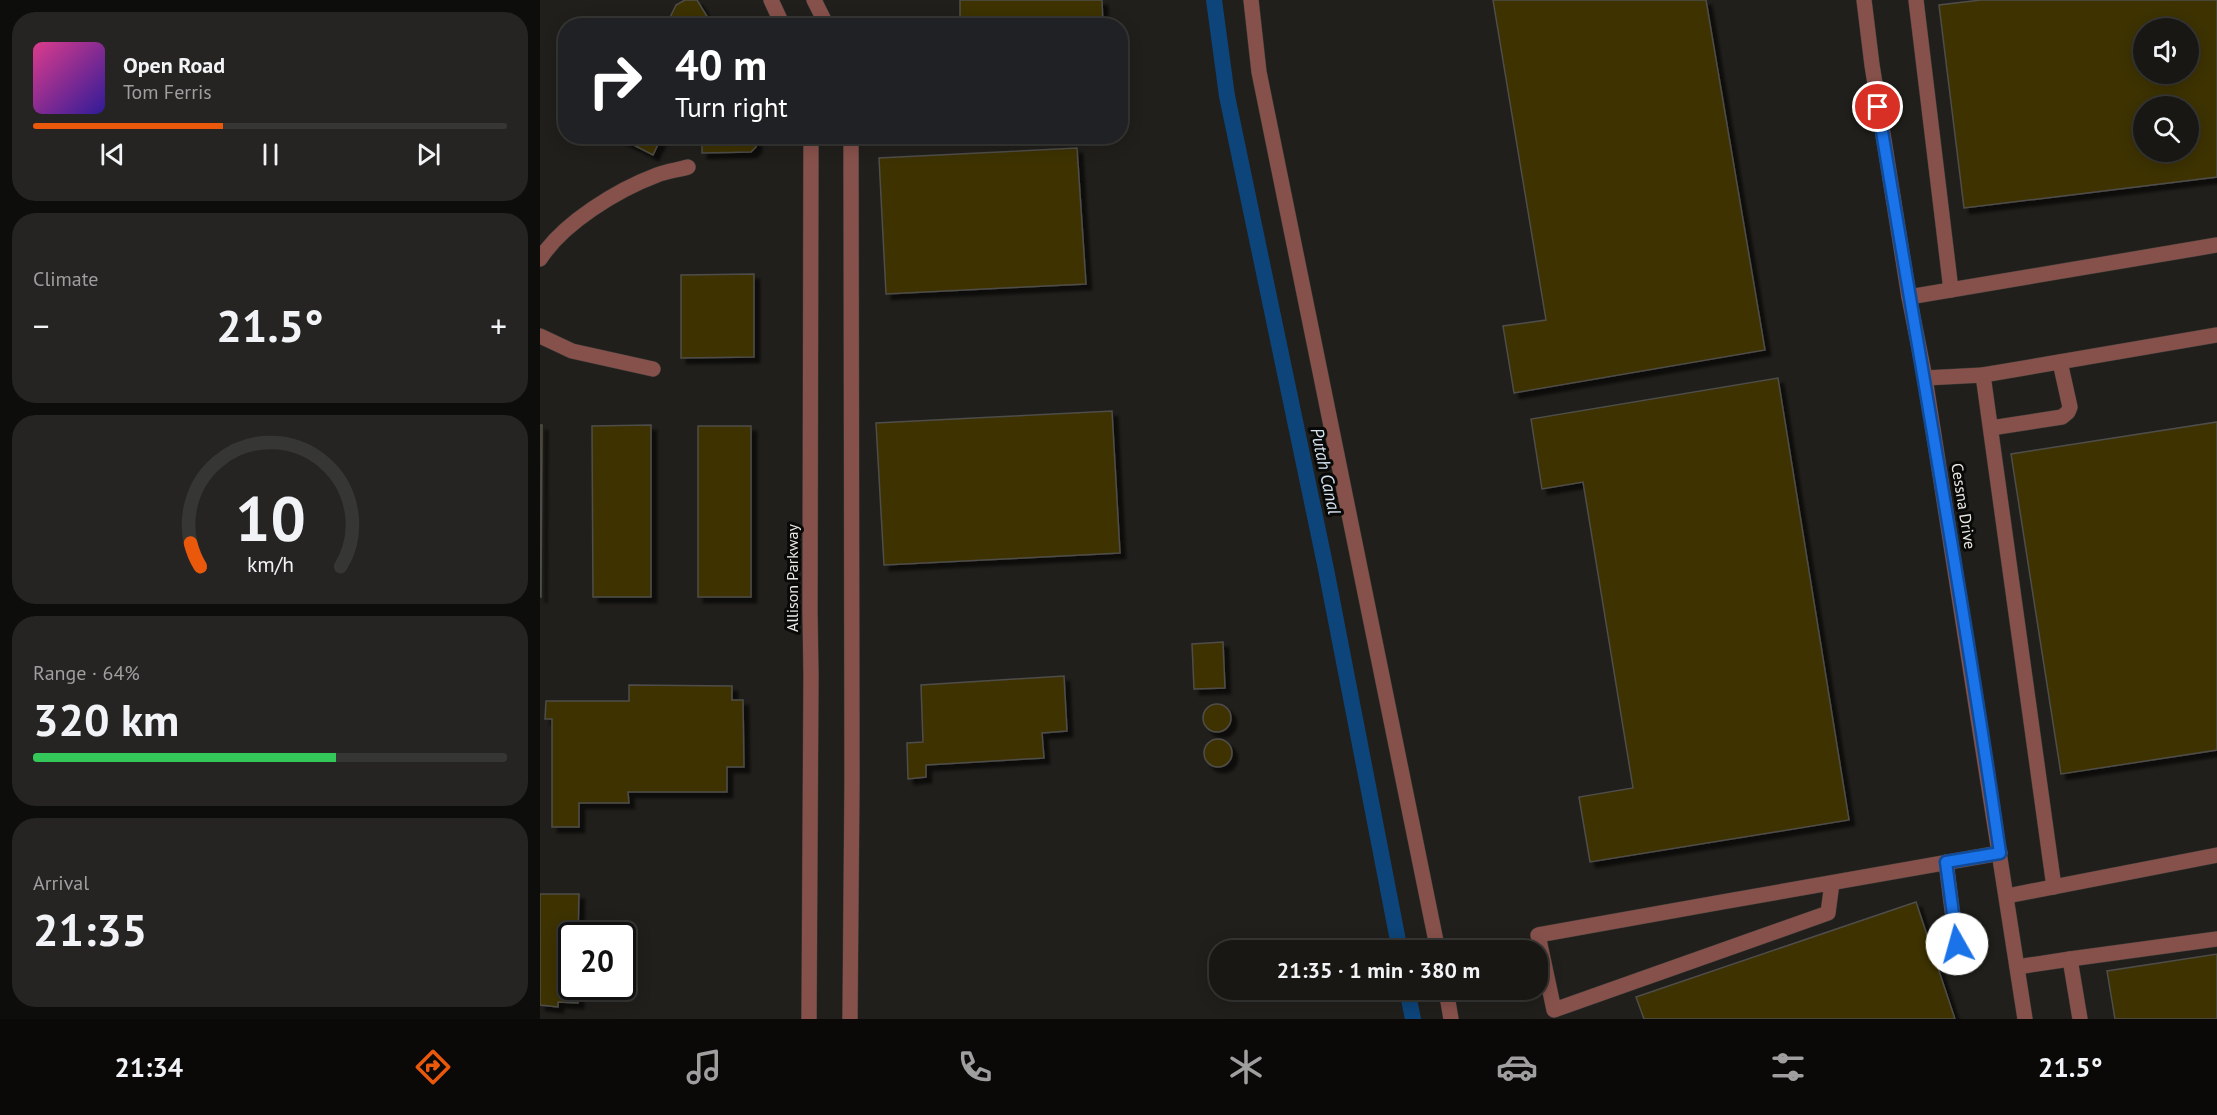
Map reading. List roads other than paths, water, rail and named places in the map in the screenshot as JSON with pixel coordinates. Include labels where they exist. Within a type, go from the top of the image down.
[{"type":"street","points":[[771,0],[779,18]]},
{"type":"street","points":[[814,0],[823,18]]},
{"type":"street","points":[[1251,0],[1259,72],[1436,940]]},
{"type":"street","name":"Cessna Drive","points":[[1864,0],[1872,65],[1909,297],[1925,378],[2025,1019]]},
{"type":"street","points":[[1916,0],[1951,290]]},
{"type":"street","name":"Allison Parkway","points":[[809,1019],[811,144]]},
{"type":"street","points":[[850,1019],[851,144]]},
{"type":"street","points":[[540,259],[555,240],[610,199],[658,174],[688,167]]},
{"type":"street","points":[[1909,297],[2217,245]]},
{"type":"street","points":[[1925,378],[1983,375],[2217,335]]},
{"type":"street","points":[[540,336],[572,351],[653,369]]},
{"type":"street","points":[[1991,428],[2062,417],[2068,412],[2070,407],[2060,362]]},
{"type":"street","points":[[1983,375],[2055,887]]},
{"type":"street","points":[[1832,883],[1828,913],[1554,1010],[1538,935],[2000,853]]},
{"type":"street","points":[[2007,896],[2217,855]]},
{"type":"street","points":[[1946,862],[1959,965]]},
{"type":"street","points":[[2018,967],[2217,939]]},
{"type":"street","points":[[2070,959],[2080,1019]]},
{"type":"street","points":[[1448,1000],[1451,1019]]},
{"type":"waterway","name":"Putah Canal","points":[[1214,0],[1227,96],[1326,569],[1398,940]]},
{"type":"waterway","name":"Putah Canal","points":[[1409,1000],[1413,1019]]}]
